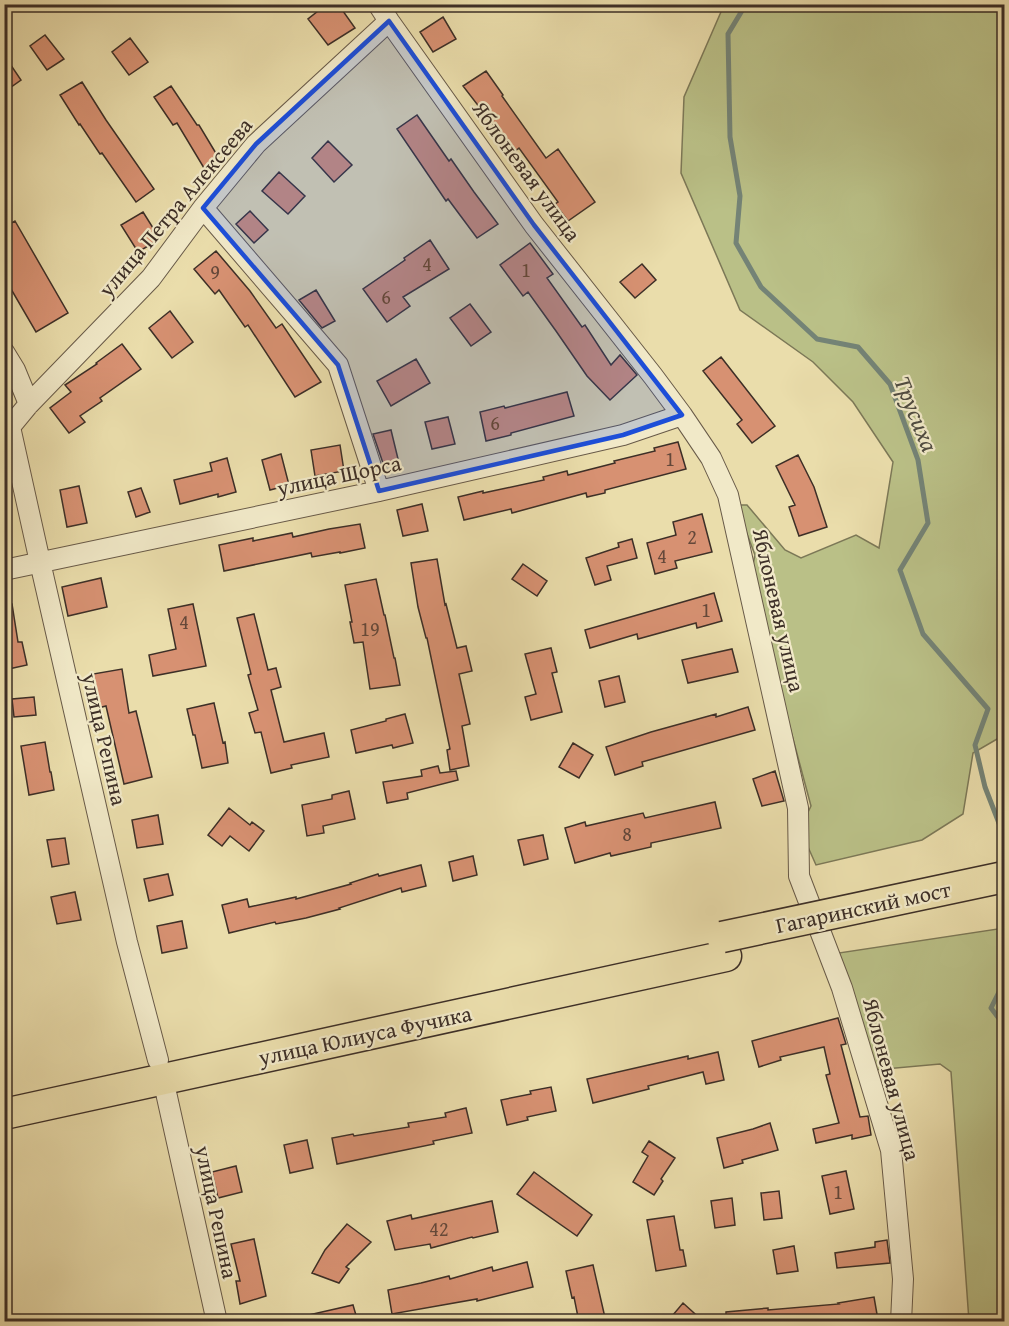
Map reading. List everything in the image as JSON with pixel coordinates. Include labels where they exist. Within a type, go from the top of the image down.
[{"type":"main road","name":"Гагаринский мост","points":[[724,946],[1005,877]]},
{"type":"main road","name":"Гагаринский мост","points":[[724,946],[1005,894]]},
{"type":"main road","name":"улица Юлиуса Фучика","points":[[4,1094],[160,1069],[724,946]]},
{"type":"main road","name":"улица Юлиуса Фучика","points":[[4,1114],[160,1069]]},
{"type":"street","name":"улица Петра Алексеева","points":[[8,429],[29,404],[151,278],[203,208],[256,144],[383,13]]},
{"type":"street","name":"Яблоневая улица","points":[[383,13],[534,225],[682,415],[711,458],[728,495],[798,808],[799,876],[842,988],[891,1149],[903,1279],[901,1322]]},
{"type":"street","points":[[203,208],[338,365],[380,491]]},
{"type":"street","points":[[4,352],[15,370],[29,404]]},
{"type":"street","name":"улица Щорса","points":[[4,570],[380,491],[623,435],[682,415]]},
{"type":"street","name":"улица Репина","points":[[8,429],[127,942],[149,1022],[217,1322]]},
{"type":"highlighted area","points":[[389,21],[534,225],[682,415],[623,435],[379,491],[338,365],[203,208],[256,144]]},
{"type":"green space","points":[[724,5],[1004,5],[1004,735],[973,753],[963,814],[922,840],[816,865],[800,829],[811,806],[750,578],[755,555],[736,505],[747,505],[785,550],[801,558],[856,535],[879,548],[893,462],[853,402],[813,362],[740,310],[681,173],[684,97]]},
{"type":"green space","points":[[1004,928],[1004,1321],[969,1321],[951,1072],[940,1064],[874,1070],[832,954]]},
{"type":"building","points":[[327,4],[338,4],[355,28],[328,45],[308,19]]},
{"type":"building","points":[[443,17],[456,39],[433,52],[420,32]]},
{"type":"building","points":[[45,35],[64,59],[47,70],[30,46]]},
{"type":"building","points":[[130,38],[148,62],[129,75],[112,52]]},
{"type":"building","points":[[4,55],[21,80],[4,92]]},
{"type":"building","points":[[486,71],[546,158],[558,149],[595,202],[568,221],[555,204],[558,202],[519,148],[514,152],[463,86]]},
{"type":"building","points":[[82,82],[154,189],[136,202],[102,153],[100,154],[79,125],[60,95]]},
{"type":"building","points":[[171,86],[217,155],[204,168],[177,123],[173,125],[154,97]]},
{"type":"building","points":[[417,115],[498,224],[477,238],[448,199],[446,201],[397,129]]},
{"type":"building","points":[[328,141],[352,165],[334,182],[312,158]]},
{"type":"building","points":[[279,172],[305,196],[288,214],[262,191]]},
{"type":"building","points":[[250,211],[268,230],[254,243],[236,224]]},
{"type":"building","points":[[143,212],[160,239],[138,252],[121,225]]},
{"type":"building","points":[[15,221],[68,313],[36,332],[4,277],[4,227]]},
{"type":"building","points":[[430,240],[449,269],[403,297],[410,306],[387,322],[363,289]]},
{"type":"building","points":[[530,243],[553,274],[547,278],[582,327],[585,325],[611,365],[620,355],[637,375],[610,400],[587,376],[528,292],[523,296],[500,265]]},
{"type":"building","points":[[216,251],[250,291],[276,328],[282,324],[321,382],[295,397],[248,325],[245,327],[219,290],[215,294],[194,269]]},
{"type":"building","points":[[642,264],[656,280],[635,298],[620,282]]},
{"type":"building","points":[[316,290],[335,321],[322,328],[299,300]]},
{"type":"building","points":[[470,304],[491,332],[471,346],[450,318]]},
{"type":"building","points":[[170,311],[193,342],[172,358],[149,328]]},
{"type":"building","points":[[122,344],[141,369],[100,398],[102,401],[80,416],[85,422],[69,433],[50,408],[71,392],[65,385]]},
{"type":"building","points":[[721,357],[775,426],[752,443],[737,424],[742,420],[703,371]]},
{"type":"building","points":[[416,359],[430,383],[391,406],[377,381]]},
{"type":"building","points":[[567,392],[574,416],[486,441],[480,412]]},
{"type":"building","points":[[448,417],[455,444],[432,449],[425,422]]},
{"type":"building","points":[[391,430],[399,463],[384,466],[373,434]]},
{"type":"building","points":[[678,442],[686,469],[605,490],[605,493],[587,497],[586,493],[512,513],[511,509],[464,520],[458,497],[544,480],[543,477],[567,471],[568,475],[655,451],[654,448]]},
{"type":"building","points":[[340,445],[344,471],[315,476],[311,450]]},
{"type":"building","points":[[281,454],[289,485],[270,490],[262,460]]},
{"type":"building","points":[[798,455],[814,487],[827,527],[799,536],[789,507],[795,505],[776,466]]},
{"type":"building","points":[[227,458],[236,492],[218,497],[218,494],[180,504],[174,480],[212,471],[210,463]]},
{"type":"building","points":[[79,486],[87,523],[67,527],[60,490]]},
{"type":"building","points":[[141,488],[150,512],[136,517],[128,492]]},
{"type":"building","points":[[422,504],[428,531],[403,536],[397,510]]},
{"type":"building","points":[[702,514],[712,552],[675,561],[677,568],[655,574],[647,543],[676,535],[673,522]]},
{"type":"building","points":[[360,524],[365,548],[312,557],[311,553],[224,571],[219,545],[292,533],[293,537]]},
{"type":"building","points":[[632,539],[637,558],[607,566],[611,580],[595,585],[586,558],[619,547],[618,543]]},
{"type":"building","points":[[437,559],[445,605],[457,648],[466,646],[472,671],[459,674],[470,724],[462,726],[469,766],[450,770],[447,750],[450,749],[427,638],[418,607],[411,563]]},
{"type":"building","points":[[523,564],[547,581],[537,596],[512,579]]},
{"type":"building","points":[[101,578],[107,607],[68,616],[62,587]]},
{"type":"building","points":[[376,579],[400,685],[370,689],[363,642],[354,643],[345,585]]},
{"type":"building","points":[[714,593],[722,621],[697,628],[696,623],[638,639],[637,634],[590,648],[585,630]]},
{"type":"building","points":[[4,604],[12,604],[18,642],[22,642],[27,665],[4,670]]},
{"type":"building","points":[[193,604],[206,666],[153,676],[149,655],[176,649],[168,609]]},
{"type":"building","points":[[254,614],[268,670],[276,668],[281,687],[271,690],[284,742],[324,733],[329,757],[291,765],[292,768],[271,773],[261,732],[255,733],[249,713],[258,710],[248,675],[251,674],[237,618]]},
{"type":"building","points":[[551,648],[557,672],[552,673],[562,712],[531,720],[525,697],[536,694],[525,654]]},
{"type":"building","points":[[732,649],[738,672],[688,683],[682,660]]},
{"type":"building","points":[[122,669],[129,713],[136,711],[152,777],[124,784],[106,706],[98,708],[93,674]]},
{"type":"building","points":[[619,676],[625,702],[605,707],[599,681]]},
{"type":"building","points":[[34,697],[36,715],[14,717],[12,699]]},
{"type":"building","points":[[214,703],[223,743],[225,742],[228,763],[202,768],[187,709]]},
{"type":"building","points":[[748,707],[755,730],[642,762],[643,766],[615,775],[606,747],[651,732]]},
{"type":"building","points":[[405,714],[413,743],[356,753],[351,730]]},
{"type":"building","points":[[45,742],[54,790],[29,795],[21,746]]},
{"type":"building","points":[[573,743],[593,755],[579,778],[559,767]]},
{"type":"building","points":[[438,766],[440,773],[456,771],[458,780],[407,793],[408,799],[387,803],[383,782],[422,776],[421,770]]},
{"type":"building","points":[[775,771],[784,801],[762,806],[753,779]]},
{"type":"building","points":[[349,791],[355,819],[323,826],[324,833],[307,836],[302,805],[332,799],[332,795]]},
{"type":"building","points":[[715,802],[721,828],[651,843],[651,847],[611,856],[610,853],[575,863],[565,828],[585,822],[586,826],[643,813],[645,818]]},
{"type":"building","points":[[229,808],[250,825],[252,822],[264,831],[249,851],[230,836],[222,846],[208,835]]},
{"type":"building","points":[[158,815],[163,844],[137,848],[132,820]]},
{"type":"building","points":[[543,835],[548,859],[524,865],[518,840]]},
{"type":"building","points":[[65,838],[69,864],[52,867],[47,840]]},
{"type":"building","points":[[473,856],[477,875],[453,881],[449,862]]},
{"type":"building","points":[[421,865],[426,886],[402,892],[401,888],[306,918],[276,924],[275,922],[229,933],[222,905],[247,899],[249,907],[296,897],[296,899],[378,874],[379,876]]},
{"type":"building","points":[[168,874],[173,895],[149,901],[144,879]]},
{"type":"building","points":[[75,892],[81,920],[57,924],[51,897]]},
{"type":"building","points":[[182,921],[187,948],[162,953],[157,926]]},
{"type":"building","points":[[838,1018],[846,1044],[841,1045],[860,1117],[868,1116],[871,1135],[852,1139],[852,1135],[816,1143],[813,1129],[839,1123],[826,1075],[830,1074],[824,1047],[780,1057],[781,1060],[759,1067],[752,1041]]},
{"type":"building","points":[[718,1052],[724,1080],[706,1084],[703,1072],[593,1103],[587,1079],[688,1056],[688,1059]]},
{"type":"building","points":[[551,1087],[556,1111],[527,1117],[528,1120],[507,1125],[501,1100]]},
{"type":"building","points":[[466,1108],[472,1133],[433,1141],[434,1144],[337,1164],[332,1138],[409,1127],[408,1123],[446,1117],[445,1113]]},
{"type":"building","points":[[770,1123],[778,1150],[742,1160],[743,1163],[724,1168],[717,1138]]},
{"type":"building","points":[[307,1140],[313,1168],[290,1173],[284,1145]]},
{"type":"building","points":[[649,1141],[675,1158],[661,1179],[663,1181],[654,1195],[633,1182],[648,1156],[642,1152]]},
{"type":"building","points":[[236,1166],[242,1192],[218,1198],[212,1172]]},
{"type":"building","points":[[846,1171],[854,1209],[830,1214],[822,1176]]},
{"type":"building","points":[[534,1172],[592,1215],[577,1236],[517,1194]]},
{"type":"building","points":[[779,1191],[782,1218],[764,1220],[761,1193]]},
{"type":"building","points":[[732,1198],[735,1225],[715,1228],[711,1201]]},
{"type":"building","points":[[492,1201],[498,1232],[431,1248],[430,1244],[395,1250],[387,1221],[411,1215],[412,1219]]},
{"type":"building","points":[[674,1216],[680,1250],[683,1250],[686,1266],[656,1271],[647,1220]]},
{"type":"building","points":[[347,1224],[371,1242],[346,1267],[349,1269],[339,1283],[312,1273],[325,1250]]},
{"type":"building","points":[[254,1239],[266,1296],[240,1304],[236,1281],[240,1281],[231,1244]]},
{"type":"building","points":[[887,1240],[890,1263],[837,1268],[835,1253],[875,1247],[875,1242]]},
{"type":"building","points":[[794,1246],[798,1271],[777,1274],[773,1250]]},
{"type":"building","points":[[527,1262],[533,1287],[477,1301],[477,1299],[392,1314],[388,1290],[449,1276],[450,1279],[492,1267],[493,1271]]},
{"type":"building","points":[[593,1265],[606,1322],[579,1322],[566,1271]]},
{"type":"building","points":[[874,1297],[878,1320],[866,1322],[726,1322],[726,1312],[839,1304]]},
{"type":"building","points":[[683,1303],[704,1322],[667,1322]]},
{"type":"building","points":[[353,1305],[358,1322],[305,1322],[304,1316]]},
{"type":"waterway","name":"Трусиха","points":[[746,4],[728,34],[730,137],[740,196],[736,243],[761,287],[817,339],[858,347],[890,384],[918,460],[928,523],[900,570],[923,634],[988,709],[975,745],[985,787],[1004,836]]},
{"type":"waterway","name":"Трусиха","points":[[1004,986],[991,1008],[1004,1025]]}]
